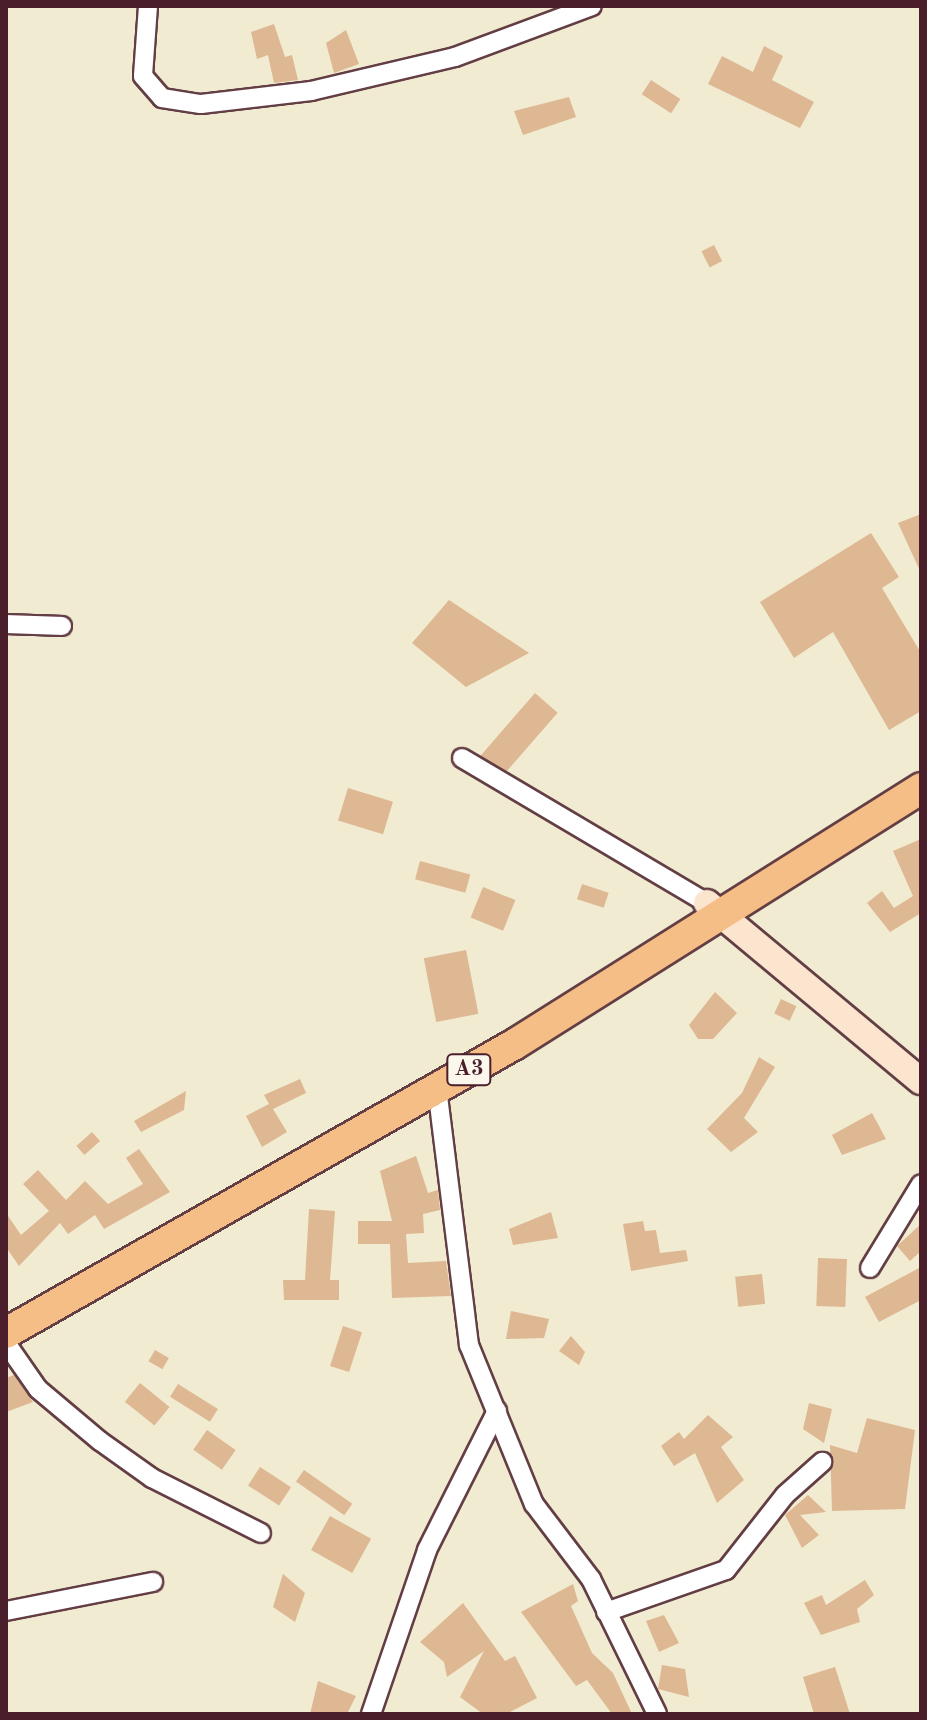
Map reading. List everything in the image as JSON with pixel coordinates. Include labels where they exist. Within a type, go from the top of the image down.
[{"type":"main road","name":"A3","points":[[6,1311],[437,1088],[715,909],[921,766]]},
{"type":"main road","name":"A3","points":[[6,1333],[109,1259],[921,788]]},
{"type":"street","points":[[148,6],[143,76],[162,98],[201,104],[311,91],[455,57],[592,6]]},
{"type":"street","points":[[6,624],[62,626]]},
{"type":"street","points":[[462,758],[715,909],[921,1081]]},
{"type":"street","points":[[437,1088],[469,1345],[534,1504],[568,1545],[606,1612],[657,1714]]},
{"type":"street","points":[[870,1268],[921,1184]]},
{"type":"street","points":[[6,1343],[38,1389],[100,1441],[152,1478],[261,1533]]},
{"type":"street","points":[[371,1714],[427,1550],[497,1411]]},
{"type":"street","points":[[606,1612],[726,1570],[785,1495],[822,1462]]},
{"type":"street","points":[[6,1611],[153,1582]]},
{"type":"building","points":[[274,24],[285,57],[292,55],[298,80],[274,83],[268,55],[257,59],[251,32]]},
{"type":"building","points":[[346,30],[359,64],[334,73],[326,43]]},
{"type":"building","points":[[764,46],[783,56],[772,80],[814,102],[800,128],[708,84],[722,56],[753,72]]},
{"type":"building","points":[[651,80],[680,99],[671,113],[642,94]]},
{"type":"building","points":[[569,97],[576,117],[523,135],[514,111]]},
{"type":"building","points":[[714,245],[722,261],[710,267],[702,251]]},
{"type":"building","points":[[921,514],[921,573],[898,523]]},
{"type":"building","points":[[871,533],[899,577],[882,588],[921,653],[921,711],[889,730],[833,632],[794,658],[760,602]]},
{"type":"building","points":[[449,600],[529,653],[466,687],[412,643]]},
{"type":"building","points":[[535,693],[558,713],[503,775],[481,756]]},
{"type":"building","points":[[348,788],[393,802],[383,834],[338,821]]},
{"type":"building","points":[[921,839],[921,913],[890,932],[867,903],[882,891],[894,908],[913,896],[893,851]]},
{"type":"building","points":[[420,861],[470,874],[465,893],[415,879]]},
{"type":"building","points":[[582,884],[609,893],[604,908],[577,899]]},
{"type":"building","points":[[483,887],[515,900],[503,931],[471,918]]},
{"type":"building","points":[[466,950],[478,1014],[436,1022],[424,958]]},
{"type":"building","points":[[715,992],[737,1013],[713,1039],[698,1039],[689,1025]]},
{"type":"building","points":[[781,999],[796,1006],[790,1021],[774,1014]]},
{"type":"building","points":[[759,1057],[775,1067],[744,1118],[758,1132],[731,1152],[707,1129],[742,1093]]},
{"type":"building","points":[[300,1079],[306,1093],[273,1109],[287,1132],[262,1147],[246,1116],[269,1104],[264,1095]]},
{"type":"building","points":[[186,1091],[184,1110],[141,1132],[134,1121]]},
{"type":"building","points":[[872,1113],[886,1139],[842,1155],[832,1135]]},
{"type":"building","points":[[92,1132],[100,1141],[84,1155],[76,1146]]},
{"type":"building","points":[[139,1149],[170,1192],[104,1229],[95,1215],[68,1234],[60,1223],[19,1266],[6,1247],[6,1213],[21,1235],[49,1211],[23,1184],[38,1170],[66,1200],[85,1181],[108,1204],[143,1184],[126,1158]]},
{"type":"building","points":[[416,1156],[428,1193],[438,1190],[440,1210],[423,1214],[424,1233],[406,1234],[408,1263],[446,1261],[451,1296],[392,1298],[390,1244],[358,1244],[358,1221],[392,1221],[380,1171]]},
{"type":"building","points":[[309,1209],[335,1211],[330,1280],[339,1280],[339,1300],[284,1300],[283,1280],[305,1280]]},
{"type":"building","points":[[551,1212],[558,1238],[513,1245],[509,1229]]},
{"type":"building","points":[[643,1221],[645,1231],[656,1230],[660,1253],[686,1250],[688,1261],[631,1271],[623,1224]]},
{"type":"building","points":[[921,1224],[921,1251],[910,1261],[897,1246]]},
{"type":"building","points":[[818,1258],[847,1259],[845,1307],[816,1306]]},
{"type":"building","points":[[921,1267],[921,1300],[879,1322],[865,1297]]},
{"type":"building","points":[[762,1274],[765,1304],[738,1307],[735,1277]]},
{"type":"building","points":[[511,1311],[549,1319],[544,1338],[506,1339]]},
{"type":"building","points":[[343,1326],[362,1332],[349,1372],[330,1366]]},
{"type":"building","points":[[571,1336],[585,1352],[579,1365],[559,1351]]},
{"type":"building","points":[[155,1350],[169,1358],[162,1369],[148,1361]]},
{"type":"building","points":[[14,1375],[33,1402],[6,1412],[6,1378]]},
{"type":"building","points":[[140,1383],[170,1407],[154,1426],[125,1402]]},
{"type":"building","points":[[178,1384],[218,1409],[210,1422],[170,1397]]},
{"type":"building","points":[[809,1403],[832,1409],[824,1443],[803,1429]]},
{"type":"building","points":[[708,1415],[733,1437],[721,1447],[744,1480],[717,1503],[695,1453],[674,1466],[661,1446],[679,1432],[684,1439]]},
{"type":"building","points":[[867,1418],[915,1430],[905,1509],[832,1511],[830,1445],[857,1453]]},
{"type":"building","points":[[207,1430],[236,1450],[222,1470],[193,1450]]},
{"type":"building","points":[[260,1467],[291,1487],[279,1506],[248,1485]]},
{"type":"building","points":[[304,1470],[352,1504],[344,1515],[296,1481]]},
{"type":"building","points":[[808,1495],[826,1512],[800,1515],[819,1535],[802,1548],[785,1515]]},
{"type":"building","points":[[330,1516],[371,1539],[352,1573],[311,1550]]},
{"type":"building","points":[[283,1574],[305,1593],[295,1622],[273,1607]]},
{"type":"building","points":[[865,1580],[874,1595],[857,1609],[860,1622],[821,1635],[804,1603],[822,1595],[826,1605]]},
{"type":"building","points":[[573,1584],[578,1601],[571,1606],[592,1653],[613,1673],[632,1714],[612,1714],[587,1680],[576,1686],[521,1612]]},
{"type":"building","points":[[463,1603],[505,1661],[515,1656],[537,1698],[506,1714],[483,1714],[460,1697],[484,1651],[447,1677],[444,1662],[420,1642]]},
{"type":"building","points":[[664,1615],[679,1643],[659,1652],[646,1621]]},
{"type":"building","points":[[662,1665],[685,1669],[689,1697],[658,1689]]},
{"type":"building","points":[[835,1667],[850,1714],[814,1714],[803,1677]]},
{"type":"building","points":[[318,1681],[356,1696],[347,1714],[310,1714]]}]
